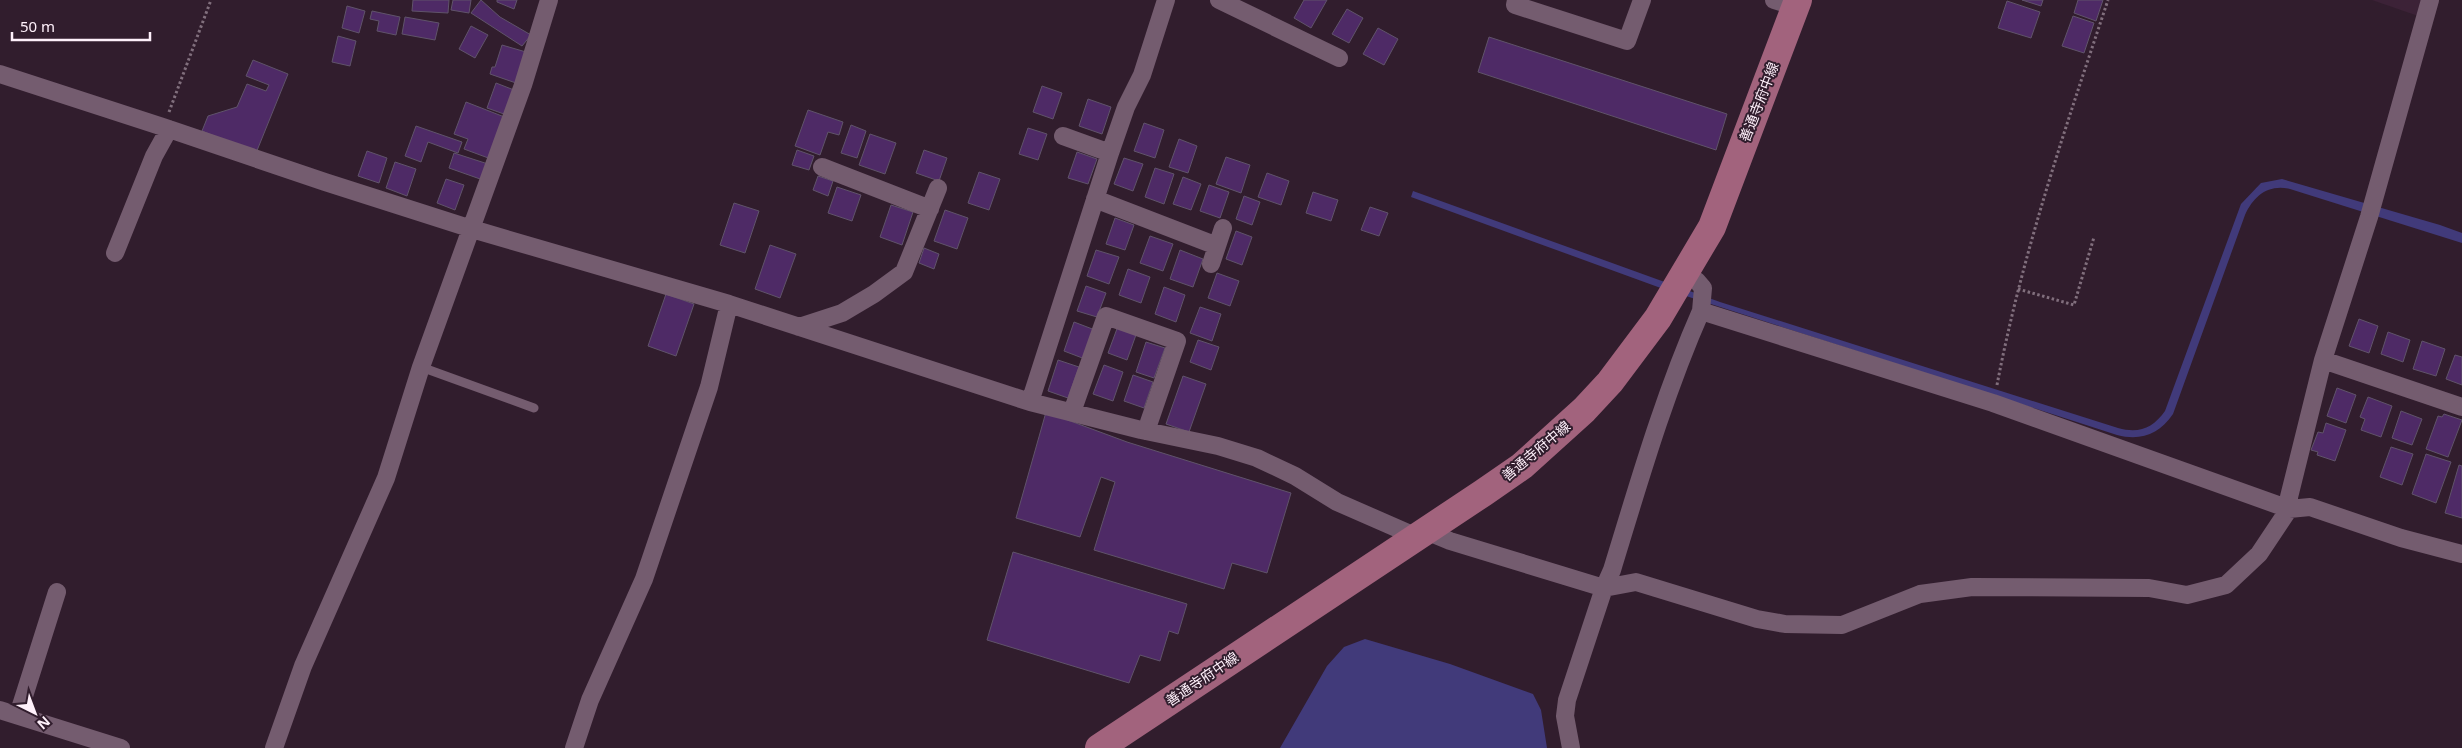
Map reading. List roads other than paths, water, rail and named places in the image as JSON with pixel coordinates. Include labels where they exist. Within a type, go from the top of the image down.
[{"type":"main road","name":"善通寺府中線","points":[[1098,748],[1522,466],[1584,410],[1610,382],[1658,318],[1686,274],[1712,227],[1789,2]]},
{"type":"street","points":[[274,748],[304,666],[386,478],[422,367],[523,85],[549,0]]},
{"type":"street","points":[[1030,402],[1094,199],[1126,107],[1142,75],[1166,0]]},
{"type":"street","points":[[1219,0],[1339,58]]},
{"type":"street","points":[[1516,0],[1515,5],[1627,41],[1642,0]]},
{"type":"street","points":[[0,74],[472,229],[729,304],[1030,402],[1146,431],[1218,446],[1257,458],[1295,476],[1337,502],[1422,534],[1604,588],[1636,582],[1757,619],[1785,624],[1842,625],[1920,594],[1972,587],[2149,588],[2187,595],[2226,585],[2258,554],[2289,509],[2289,497],[2323,360],[2371,208],[2430,0]]},
{"type":"street","points":[[115,253],[166,128]]},
{"type":"street","points":[[1062,136],[1110,153]]},
{"type":"street","points":[[822,167],[930,209]]},
{"type":"street","points":[[799,327],[842,313],[874,294],[904,272],[938,188]]},
{"type":"street","points":[[1094,199],[1217,246]]},
{"type":"street","points":[[1211,264],[1223,228]]},
{"type":"street","points":[[1571,748],[1565,716],[1567,700],[1604,588],[1612,570],[1658,418],[1676,369],[1701,311],[1702,288],[1697,280],[1686,274]]},
{"type":"street","points":[[574,748],[590,700],[644,579],[708,387],[729,304]]},
{"type":"street","points":[[1701,311],[1993,403],[2289,509],[2310,507],[2401,538],[2462,554]]},
{"type":"street","points":[[1072,412],[1106,316],[1177,341],[1146,431]]},
{"type":"street","points":[[2323,360],[2462,407]]},
{"type":"street","points":[[18,715],[57,592]]},
{"type":"street","points":[[0,710],[121,748]]},
{"type":"lane","points":[[422,367],[534,408]]}]
